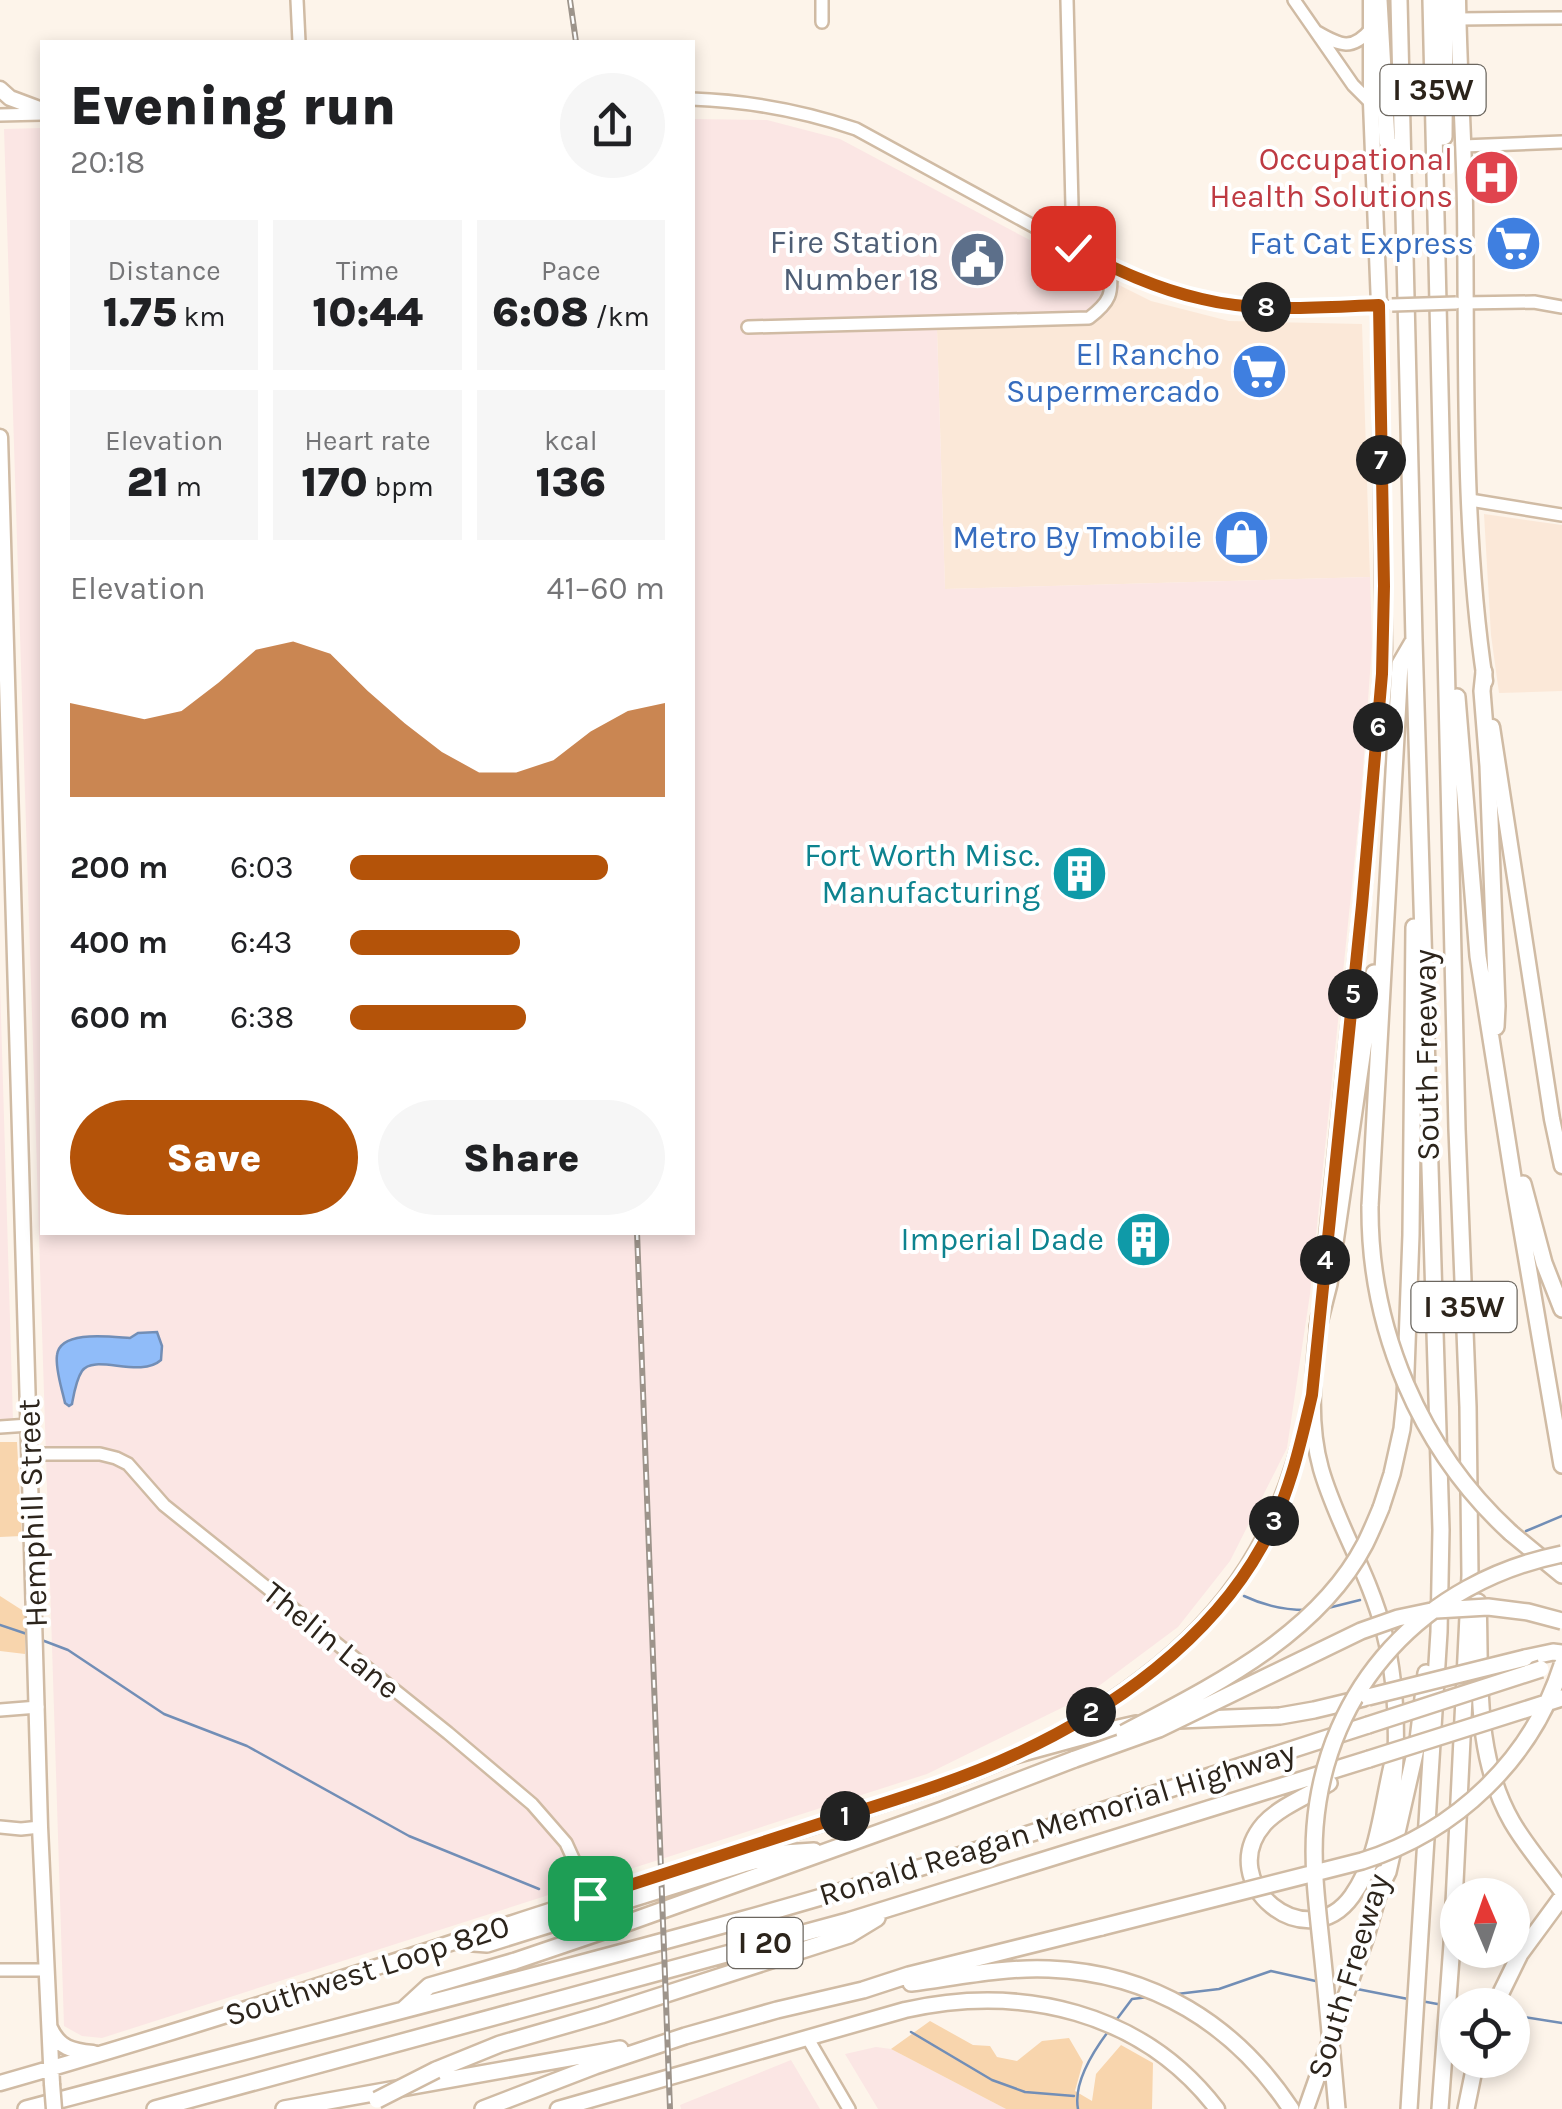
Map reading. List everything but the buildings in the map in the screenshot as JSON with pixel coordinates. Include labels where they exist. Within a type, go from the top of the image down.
[{"type":"highway","points":[[1379,0],[1387,140],[1402,166]]},
{"type":"highway","name":"South Freeway","points":[[1399,0],[1441,1530],[1410,2109]]},
{"type":"highway","name":"South Freeway","points":[[1431,0],[1470,1575],[1440,2109]]},
{"type":"highway","points":[[1435,180],[1444,155],[1445,0]]},
{"type":"highway","points":[[1414,640],[1400,664],[1370,1206],[1375,1279],[1402,1376],[1423,1422],[1452,1468],[1489,1512],[1562,1575]]},
{"type":"highway","points":[[1448,670],[1458,704],[1478,956],[1562,1465]]},
{"type":"highway","points":[[1484,672],[1497,1006],[1494,1056]]},
{"type":"highway","points":[[1318,1327],[1330,1284],[1389,870]]},
{"type":"highway","points":[[1075,1759],[1221,1682],[1266,1652],[1323,1601],[1346,1574],[1381,1508],[1392,1474],[1405,1399],[1414,927],[1423,910]]},
{"type":"highway","points":[[1519,1189],[1562,1309]]},
{"type":"highway","points":[[1338,2109],[1314,1850],[1318,1797],[1333,1742],[1372,1671],[1418,1622],[1449,1598],[1490,1576],[1562,1554]]},
{"type":"highway","points":[[1470,1575],[1478,1598],[1481,1717],[1491,1773],[1512,1823],[1562,1894],[1520,1954],[1503,1988]]},
{"type":"highway","points":[[401,2012],[429,1986],[608,1930],[1159,1728],[1362,1631],[1398,1618],[1475,1607],[1562,1620]]},
{"type":"highway","points":[[1382,1884],[1418,1740],[1428,1650],[1438,1632]]},
{"type":"highway","points":[[1015,1755],[1144,1722],[1280,1716],[1314,1710],[1525,1658],[1562,1653]]},
{"type":"highway","points":[[484,2109],[595,2066],[776,2010],[1390,1851],[1466,1806],[1498,1776],[1537,1722],[1562,1664]]},
{"type":"highway","name":"Ronald Reagan Memorial Highway","points":[[26,2109],[742,1919],[924,1866],[1562,1664]]},
{"type":"highway","name":"Ronald Reagan Memorial Highway","points":[[155,2109],[893,1908],[1562,1698]]},
{"type":"highway","points":[[1369,1759],[1277,1812],[1258,1833],[1250,1859],[1252,1876],[1262,1897],[1281,1913],[1297,1919],[1322,1917],[1336,1911],[1354,1894],[1374,1845],[1394,1758]]},
{"type":"highway","points":[[460,1942],[487,1944],[784,1853],[833,1850]]},
{"type":"highway","points":[[359,2109],[436,2070],[500,2044],[849,1935],[893,1908]]},
{"type":"highway","points":[[863,1990],[1007,1970],[1048,1969],[1106,1976],[1151,1990],[1208,2021],[1238,2044],[1292,2109]]},
{"type":"highway","points":[[284,2109],[685,2036]]},
{"type":"highway","points":[[1466,2109],[1472,2078]]},
{"type":"main road","name":"South Freeway","points":[[1306,2109],[1382,1884],[1393,1804],[1394,1700],[1387,1644],[1376,1602],[1321,1468],[1312,1395],[1383,662],[1385,305],[1371,103],[1370,0]]},
{"type":"main road","points":[[1458,0],[1463,146],[1461,303],[1476,604],[1562,1166]]},
{"type":"main road","points":[[0,88],[10,98],[40,111]]},
{"type":"main road","name":"Hemphill Street","points":[[0,437],[40,1827],[54,2109]]},
{"type":"main road","name":"Southwest Loop 820","points":[[0,2083],[52,2076],[98,2054],[460,1942],[911,1794],[1015,1755],[1069,1726],[1159,1665],[1230,1594],[1261,1548],[1277,1515],[1312,1395]]},
{"type":"main road","points":[[558,2109],[904,2010],[966,2000],[1029,2002],[1078,2014],[1132,2036],[1179,2070],[1218,2109]]},
{"type":"main road","points":[[50,2027],[67,2049],[98,2054]]},
{"type":"street","points":[[298,0],[298,40]]},
{"type":"street","points":[[822,0],[822,22]]},
{"type":"street","points":[[1067,0],[1073,248]]},
{"type":"street","points":[[1294,0],[1353,85],[1371,103]]},
{"type":"street","points":[[1458,19],[1562,18]]},
{"type":"street","points":[[1314,30],[1333,42],[1346,44],[1360,42],[1371,29]]},
{"type":"street","points":[[695,99],[761,105],[856,129],[1110,268],[1207,301],[1279,308],[1534,302],[1562,307]]},
{"type":"street","points":[[0,115],[40,112]]},
{"type":"street","points":[[1463,146],[1562,142]]},
{"type":"street","points":[[748,327],[1089,318],[1104,307],[1110,296],[1110,268]]},
{"type":"street","points":[[1470,500],[1562,514]]},
{"type":"street","points":[[0,1427],[29,1426]]},
{"type":"street","name":"Thelin Lane","points":[[30,1454],[100,1454],[128,1464],[164,1505],[532,1804],[566,1843],[590,1898]]},
{"type":"street","points":[[0,1710],[38,1708]]},
{"type":"street","points":[[0,1826],[40,1827]]},
{"type":"street","points":[[0,1970],[47,1970]]},
{"type":"street","points":[[807,2037],[849,2109]]},
{"type":"shaded area","points":[[695,119],[767,120],[840,139],[1121,286],[1108,313],[1090,324],[937,330],[945,589],[1370,577],[1372,645],[1361,797],[1310,1294],[1287,1448],[1230,1561],[1178,1627],[1084,1697],[927,1774],[102,2038],[82,2036],[64,2026],[4,129],[40,128],[40,1235],[695,1235]]},
{"type":"shaded area","points":[[1121,286],[1151,301],[1229,321],[1362,324],[1370,577],[945,589],[937,329],[1090,324],[1108,313]]},
{"type":"shaded area","points":[[1484,514],[1562,525],[1562,691],[1499,693],[1491,635]]},
{"type":"shaded area","points":[[0,983],[13,1420],[0,1421]]},
{"type":"shaded area","points":[[0,1442],[17,1442],[22,1536],[0,1537]]},
{"type":"shaded area","points":[[0,1596],[25,1612],[25,1654],[0,1651]]},
{"type":"shaded area","points":[[930,2021],[973,2045],[990,2046],[997,2057],[1017,2061],[1042,2041],[1069,2038],[1083,2062],[1075,2091],[1092,2101],[1096,2074],[1121,2045],[1153,2063],[1152,2109],[1006,2109],[891,2049]]},
{"type":"shaded area","points":[[876,2047],[891,2049],[1006,2109],[878,2109],[845,2054]]},
{"type":"shaded area","points":[[791,2060],[820,2109],[681,2109],[680,2105]]},
{"type":"water","points":[[157,1332],[161,1360],[141,1367],[88,1366],[78,1378],[72,1404],[65,1403],[57,1355],[67,1341],[88,1336],[130,1338],[138,1333]]},
{"type":"waterway","points":[[1526,1531],[1562,1516]]},
{"type":"waterway","points":[[1244,1596],[1274,1606],[1306,1610]]},
{"type":"waterway","points":[[1328,1608],[1360,1600]]},
{"type":"waterway","points":[[0,1625],[27,1634]]},
{"type":"waterway","points":[[39,1639],[68,1650],[164,1714],[247,1746],[409,1836],[539,1889]]},
{"type":"waterway","points":[[1177,1994],[1219,1989],[1271,1971],[1320,1982]]},
{"type":"waterway","points":[[1352,1988],[1408,1999]]},
{"type":"waterway","points":[[1114,2023],[1132,1999],[1149,1997]]},
{"type":"waterway","points":[[1421,2001],[1440,2004]]},
{"type":"waterway","points":[[1530,2018],[1562,2023]]},
{"type":"waterway","points":[[1078,2109],[1082,2078],[1110,2029]]},
{"type":"waterway","points":[[911,2032],[992,2080],[1025,2092],[1074,2096]]},
{"type":"railway","points":[[570,0],[576,40]]},
{"type":"railway","points":[[637,1235],[670,2109]]},
{"type":"place","name":"Occupational Health Solutions","points":[[1492,177]]},
{"type":"place","name":"Fat Cat Express","points":[[1513,243]]},
{"type":"place","name":"Fire Station Number 18","points":[[978,260]]},
{"type":"place","name":"El Rancho Supermercado","points":[[1259,372]]},
{"type":"place","name":"Metro By Tmobile","points":[[1241,537]]},
{"type":"place","name":"Fort Worth Misc. Manufacturing","points":[[1079,873]]},
{"type":"place","name":"Imperial Dade","points":[[1143,1239]]},
{"type":"route","points":[[590,1898],[962,1776],[1015,1755],[1069,1726],[1159,1665],[1230,1594],[1261,1548],[1291,1478],[1312,1395],[1384,650],[1379,305],[1279,308],[1207,301],[1110,268],[1073,248]]}]
